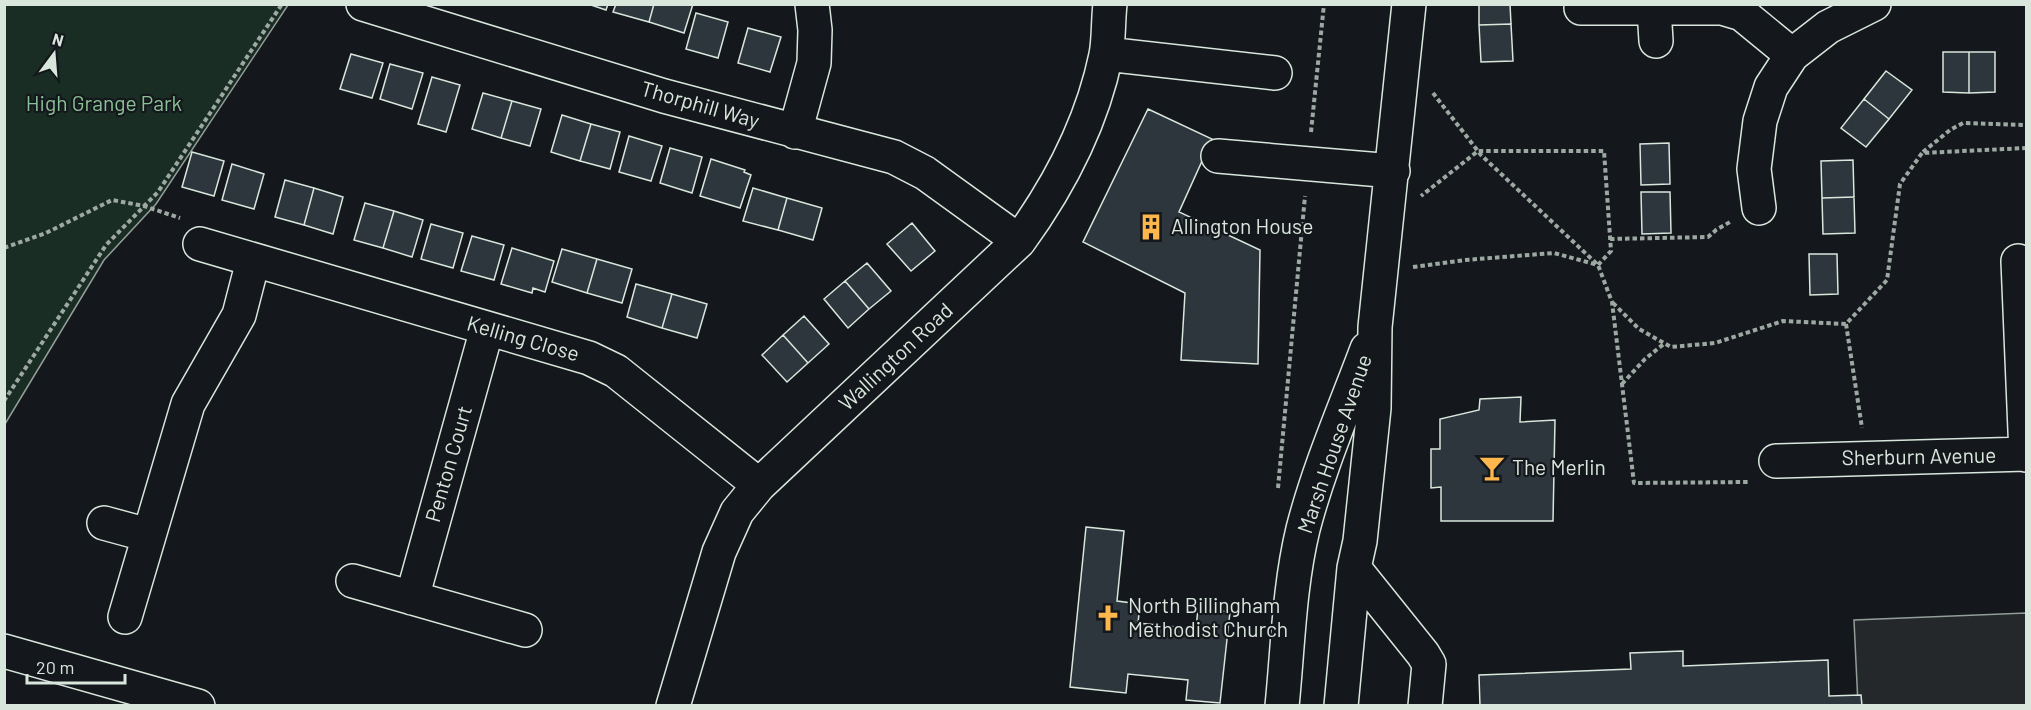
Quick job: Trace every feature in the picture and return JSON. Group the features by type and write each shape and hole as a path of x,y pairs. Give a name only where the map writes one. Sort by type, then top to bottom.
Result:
{"street":[{"name":"Thorphill Way","path":"363,4 664,96 894,157 925,173 1019,241"},
{"path":"795,132 814,63 815,30 812,4"},
{"name":"Wallington Road","path":"673,705 719,552 737,512 759,485 1019,241 1039,213 1067,165 1085,123 1106,54 1110,4"},
{"name":"Marsh House Avenue","path":"1341,705 1354,568 1364,506 1374,408 1375,327 1409,4"},
{"path":"1759,208 1754,169 1760,121 1771,87 1792,55 1828,27 1874,4"},
{"path":"1581,8 1722,8 1742,14 1792,55"},
{"path":"1654,9 1656,41"},
{"path":"1106,54 1275,73"},
{"path":"1218,156 1393,171"},
{"name":"Kelling Close","path":"200,244 589,358 616,371 759,485"},
{"path":"125,617 188,404 239,315 253,261"},
{"path":"2018,261 2023,320 2026,454"},
{"name":"Marsh House Avenue","path":"1282,705 1293,586 1303,530 1319,476 1375,327"},
{"name":"Penton Court","path":"412,598 487,329"},
{"name":"Sherburn Avenue","path":"1776,461 1811,450 1867,458 2026,454"},
{"path":"104,523 148,535"},
{"path":"1354,568 1424,654 1428,664 1425,705"},
{"path":"353,581 525,630"},
{"path":"4,651 198,705"}],"path":[{"path":"4,401 106,245 158,192 282,4"},
{"path":"1278,491 1323,4"},
{"path":"1404,61 1426,84 1478,151 1598,265 1612,302 1634,483 1762,482 1776,461"},
{"path":"1612,302 1639,330 1671,346 1715,343 1783,321 1846,324 1887,280 1900,184 1922,153 1950,130 1963,123 2026,125"},
{"path":"1922,153 2026,148"},
{"path":"1388,218 1431,190 1478,151 1604,150 1611,251 1598,265"},
{"path":"4,248 46,233 112,200 144,206"},
{"path":"1610,239 1708,237 1716,230 1759,208"},
{"path":"1382,271 1465,260 1554,253 1598,265"},
{"path":"1846,324 1867,458"},
{"path":"1622,384 1645,359 1665,343"}],"green space":[{"name":"High Grange Park","path":"5,4 288,5 156,204 104,260 5,424"}],"shaded area":[{"path":"2026,613 2026,705 1858,705 1854,620"}],"building":[{"path":"588,4 608,4 606,10"},
{"path":"616,4 654,4 649,22 613,12"},
{"path":"654,4 693,4 684,33 649,22"},
{"path":"1479,4 1510,4 1511,24 1479,25"},
{"path":"696,13 728,22 718,58 686,49"},
{"path":"1511,24 1513,61 1481,62 1479,25"},
{"path":"748,28 781,37 770,72 738,63"},
{"path":"1943,52 1969,52 1969,93 1943,92"},
{"path":"1969,52 1995,52 1995,92 1969,93"},
{"path":"351,54 383,63 372,98 340,89"},
{"path":"390,64 423,73 412,109 380,99"},
{"path":"1886,71 1912,90 1889,119 1864,99"},
{"path":"432,77 460,85 446,132 418,124"},
{"path":"483,93 512,101 501,138 472,129"},
{"path":"1864,99 1889,119 1866,147 1841,128"},
{"path":"512,101 541,109 530,146 501,138"},
{"name":"Allington House","path":"1148,109 1212,139 1179,212 1260,250 1258,364 1181,360 1185,293 1083,242"},
{"path":"562,115 591,124 580,161 551,152"},
{"path":"591,124 620,132 610,169 580,161"},
{"path":"629,136 662,146 651,181 619,172"},
{"path":"1669,143 1670,184 1641,185 1640,144"},
{"path":"670,148 702,157 692,193 660,183"},
{"path":"192,152 224,161 214,196 182,187"},
{"path":"711,159 745,170 744,172 751,175 740,208 700,196"},
{"path":"1853,160 1854,197 1822,198 1821,161"},
{"path":"232,164 264,174 254,209 222,200"},
{"path":"285,180 314,188 304,225 275,217"},
{"path":"314,188 343,197 333,234 304,225"},
{"path":"753,188 787,198 778,230 743,221"},
{"path":"1641,192 1670,192 1671,233 1642,234"},
{"path":"1854,197 1855,233 1823,234 1822,198"},
{"path":"787,198 822,208 813,240 778,230"},
{"path":"365,203 394,211 383,248 354,240"},
{"path":"394,211 423,220 412,257 383,248"},
{"path":"912,223 935,251 911,271 887,244"},
{"path":"431,224 463,233 453,268 421,259"},
{"path":"472,236 504,245 494,280 461,271"},
{"path":"512,248 554,261 545,292 533,288 532,293 501,284"},
{"path":"562,249 597,259 587,293 552,282"},
{"path":"1809,254 1837,254 1838,294 1810,295"},
{"path":"597,259 632,269 622,303 587,293"},
{"path":"867,263 891,291 869,309 845,281"},
{"path":"845,281 869,309 848,328 824,299"},
{"path":"636,284 672,294 662,328 627,317"},
{"path":"672,294 707,304 697,338 662,328"},
{"path":"804,316 829,344 808,363 783,335"},
{"path":"783,335 808,363 787,382 762,355"},
{"name":"The Merlin","path":"1521,397 1520,422 1555,420 1553,521 1441,521 1441,487 1431,488 1431,449 1440,449 1440,419 1479,410 1480,399"},
{"name":"North Billingham Methodist Church","path":"1086,527 1124,531 1117,601 1140,604 1138,623 1196,629 1198,608 1230,612 1220,703 1186,700 1188,680 1128,674 1126,693 1070,687"},
{"path":"1683,651 1683,666 1828,660 1829,696 1861,695 1862,706 1480,706 1479,675 1631,669 1630,653"}],"place":[{"name":"Allington House","path":"1151,227"},
{"name":"The Merlin","path":"1492,468"},
{"name":"North Billingham Methodist Church","path":"1108,618"}]}
